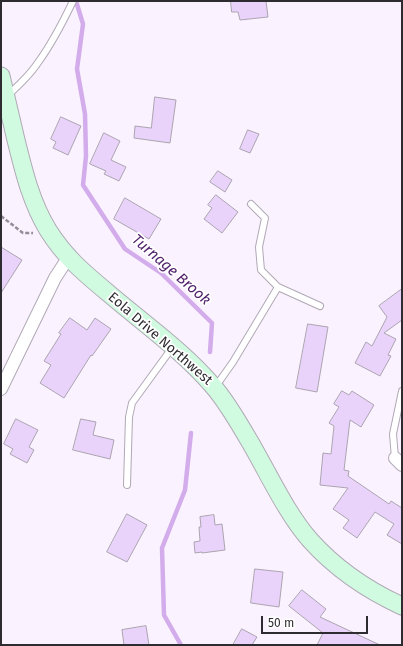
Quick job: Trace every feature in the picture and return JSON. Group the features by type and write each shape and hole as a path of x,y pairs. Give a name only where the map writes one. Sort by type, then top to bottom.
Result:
{"main road":[{"name":"Eola Drive Northwest","path":"1,76 24,176 40,216 49,232 68,258 173,347 215,387 241,426 290,512 309,540 331,562 353,579 380,596 402,606"}],"street":[{"path":"1,389 55,278 68,258"}],"lane":[{"path":"6,98 37,64 67,14 73,1"},
{"path":"251,204 265,218 259,247 261,270 278,287 320,306"},
{"path":"215,387 233,362 278,287"},
{"path":"127,485 129,417 132,403 173,347"},
{"path":"398,462 393,434 402,391"}],"path":[{"path":"1,216 23,233 49,232"}],"building":[{"path":"231,1 266,1 268,17 240,20 238,12 232,12"},
{"path":"155,97 176,100 170,143 134,138 135,126 151,128"},
{"path":"61,117 81,126 68,155 53,148 56,142 51,139"},
{"path":"248,130 259,134 250,153 240,149"},
{"path":"104,133 120,141 111,160 126,167 119,181 104,174 106,171 90,164"},
{"path":"218,171 232,180 225,192 210,182"},
{"path":"216,195 238,212 222,233 204,219 212,208 208,205"},
{"path":"125,198 161,219 149,239 114,219"},
{"path":"1,247 22,260 1,293"},
{"path":"402,289 402,320 384,333 396,339 388,355 391,356 380,376 355,363 366,342 372,346 387,317 379,306"},
{"path":"70,318 87,330 95,318 111,329 92,356 91,355 64,398 40,383 51,365 44,361 61,334 59,333"},
{"path":"308,324 328,327 317,392 296,388"},
{"path":"342,391 349,395 352,391 374,405 361,427 350,420 344,470 349,471 348,476 389,504 391,501 402,508 402,544 387,535 394,524 375,512 357,538 343,528 349,520 333,509 348,488 320,485 323,453 331,454 334,426 329,423 339,407 334,404"},
{"path":"16,419 38,430 29,447 34,450 27,463 10,454 13,449 4,444"},
{"path":"81,419 96,422 93,435 114,440 110,459 73,450"},
{"path":"127,514 147,525 127,562 107,552"},
{"path":"214,515 215,525 222,524 225,550 195,553 194,542 200,541 200,517"},
{"path":"255,569 283,572 279,607 251,603"},
{"path":"302,590 326,609 320,617 380,645 317,645 323,633 289,606"},
{"path":"146,626 149,645 124,645 122,630"},
{"path":"242,629 257,637 252,645 233,645"}],"waterway":[{"name":"Turnage Brook","path":"76,1 83,24 77,69 85,114 86,156 83,185 125,249 161,273 212,323 210,352"},
{"name":"Turnage Brook","path":"181,645 164,615 162,548 185,490 191,433"}]}
